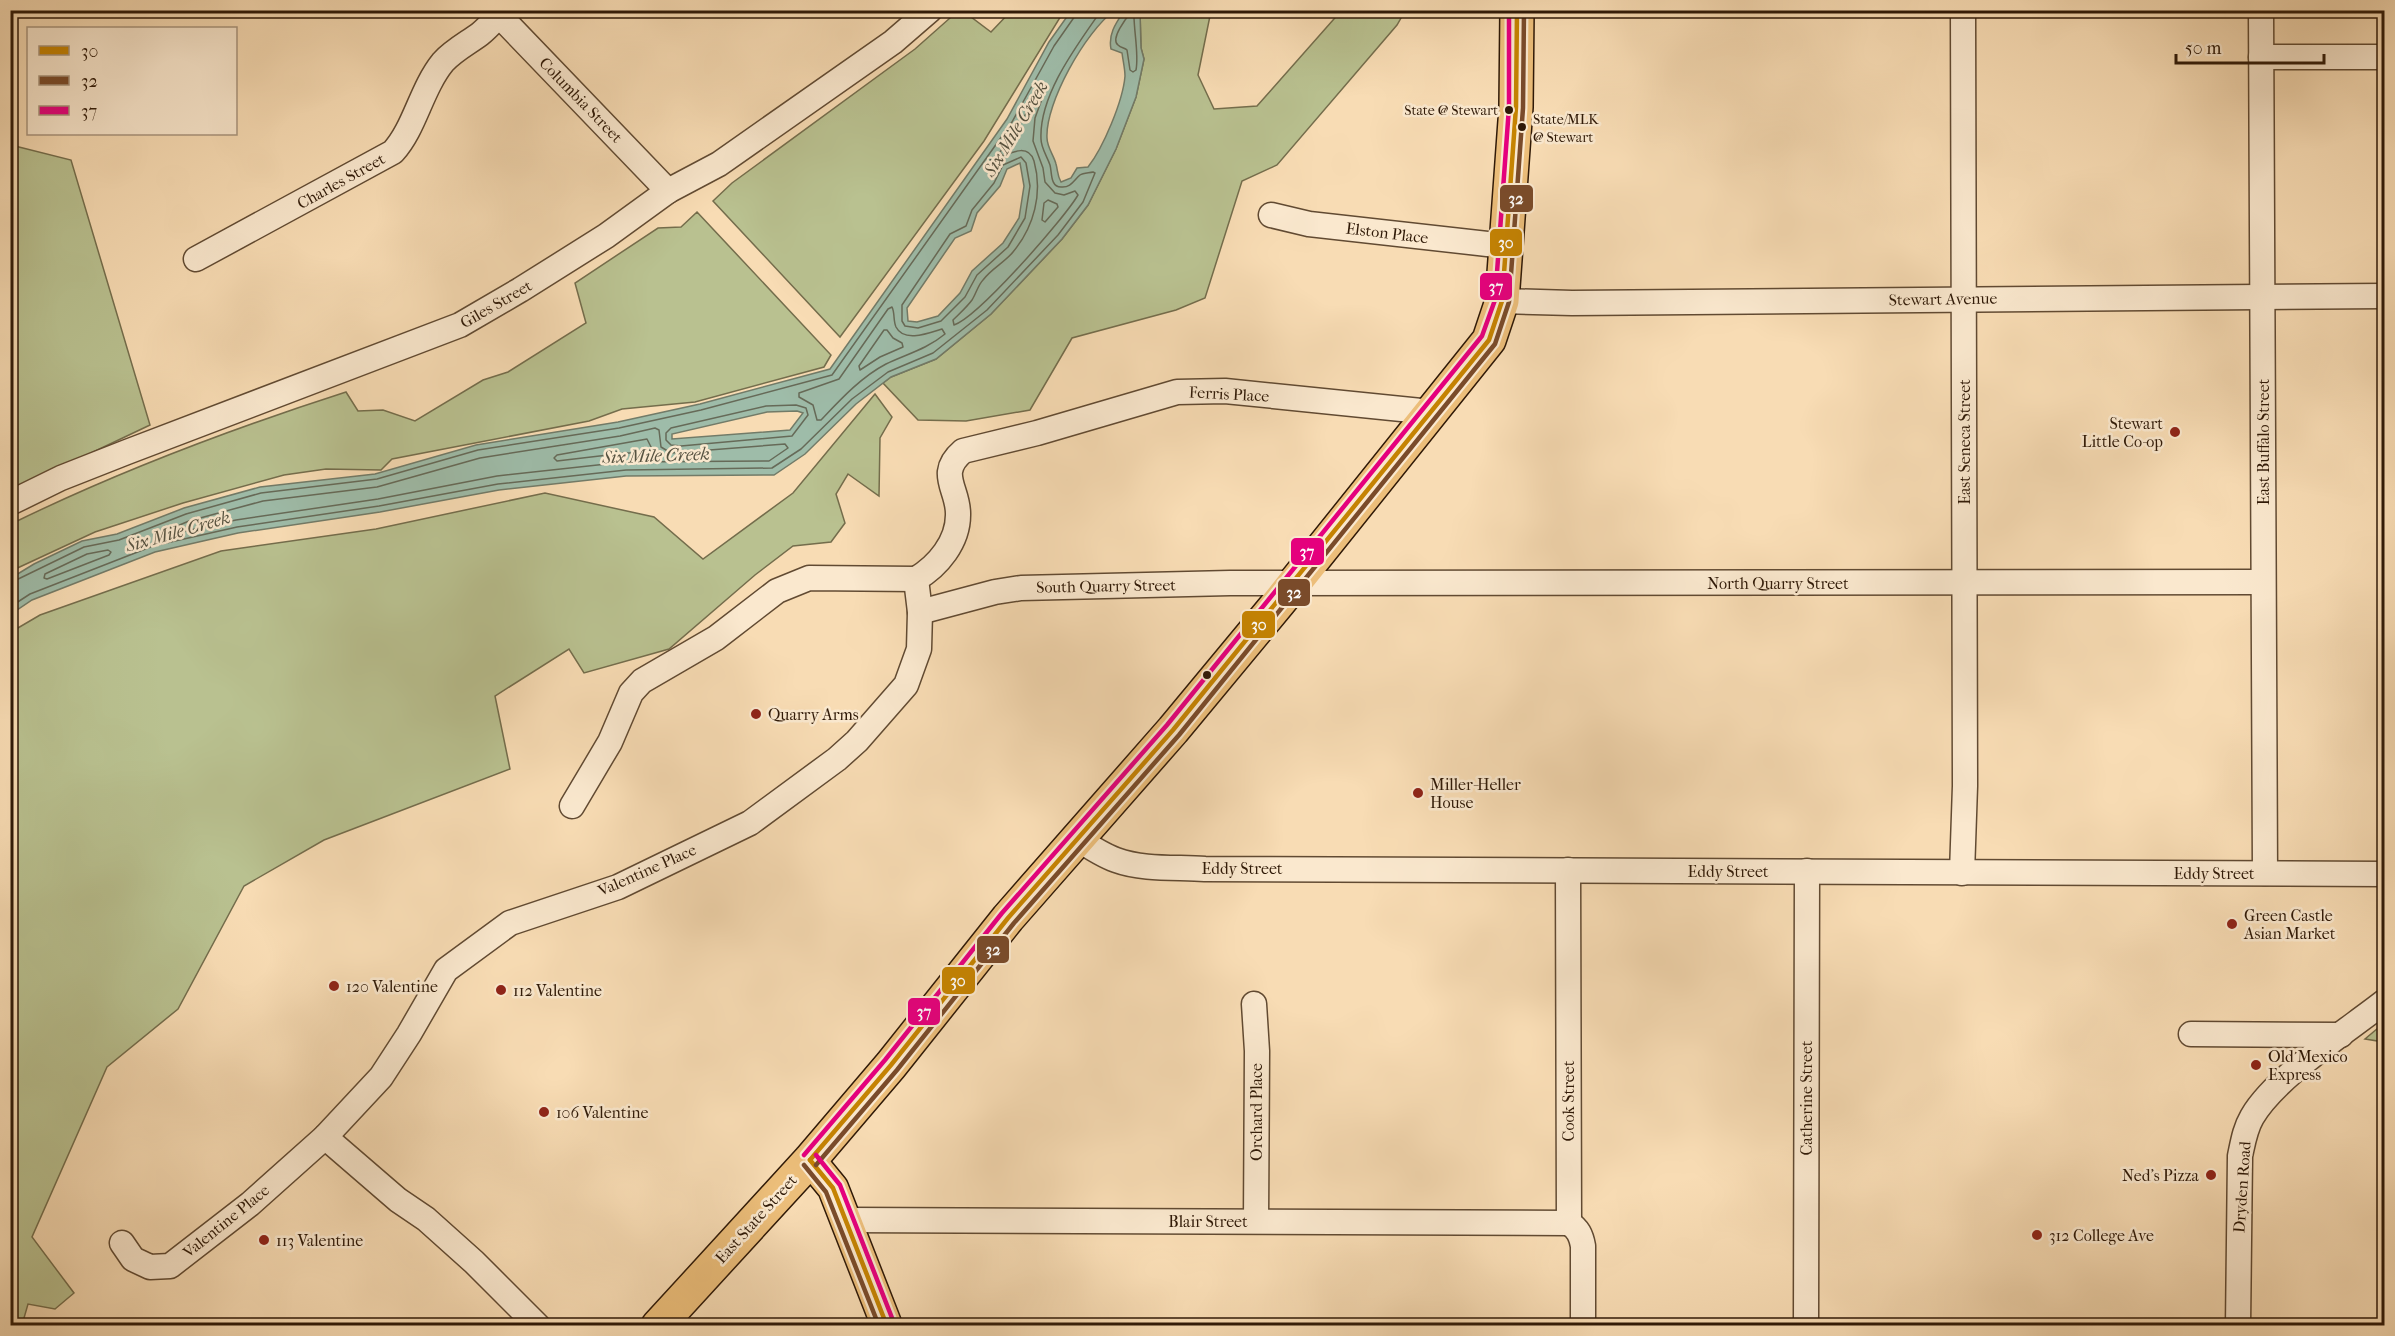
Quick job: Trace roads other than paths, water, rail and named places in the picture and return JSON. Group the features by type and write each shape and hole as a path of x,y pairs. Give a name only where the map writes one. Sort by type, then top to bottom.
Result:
{"highway":[{"name":"East State Street","path":"658,1326 810,1160 891,1065 1008,918 1173,730 1489,340 1502,301 1515,107 1517,10"}],"main road":[{"path":"810,1160 833,1188 848,1220 867,1277 887,1326"}],"street":[{"name":"Giles Street","path":"10,503 61,478 116,456 460,325 606,236 668,191 719,164 893,42 930,10"},
{"name":"East Seneca Street","path":"1962,873 1965,786 1963,10"},
{"name":"East Buffalo Street","path":"2261,10 2265,873"},
{"name":"Columbia Street","path":"499,12 668,191"},
{"name":"Charles Street","path":"196,260 393,152 400,144 424,92 443,62 478,35 499,12"},
{"path":"2261,57 2385,57"},
{"name":"Elston Place","path":"1271,215 1309,224 1505,246"},
{"name":"Stewart Avenue","path":"1502,301 1583,303 2385,296"},
{"name":"Ferris Place","path":"916,579 930,571 950,545 957,529 958,514 949,471 954,459 963,452 1177,392 1225,390 1431,412"},
{"path":"572,806 610,742 631,693 642,681 716,638 777,591 809,578 916,579 920,612"},
{"name":"North Quarry Street","path":"1294,583 2262,582"},
{"name":"South Quarry Street","path":"920,612 986,594 1022,588 1294,583"},
{"name":"Valentine Place","path":"122,1243 133,1259 150,1267 170,1266 250,1204 325,1137 381,1077 409,1035 446,970 510,923 618,887 750,823 837,759 857,741 906,685 919,648 920,612"},
{"name":"Eddy Street","path":"1078,839 1119,861 1141,865 1205,869 2385,874"},
{"name":"Cook Street","path":"1568,870 1569,1222 1581,1236 1583,1246 1583,1326"},
{"name":"Catherine Street","path":"1806,1326 1807,871"},
{"name":"Dryden Road","path":"2238,1326 2240,1156 2251,1118 2262,1102 2293,1073 2385,1002"},
{"name":"Orchard Place","path":"1254,1004 1257,1051 1256,1221"},
{"path":"2191,1034 2341,1035"},
{"path":"325,1137 474,1262 538,1326"},
{"name":"Blair Street","path":"848,1220 1569,1222"}],"water":[{"name":"Six Mile Creek","path":"1071,11 1114,11 1091,34 1080,51 1069,69 1053,106 1048,123 1047,141 1061,182 1071,178 1077,168 1088,167 1106,136 1116,111 1125,76 1122,53 1111,49 1112,34 1124,11 1140,11 1141,48 1144,59 1136,97 1116,149 1088,205 1062,239 991,314 936,359 891,377 856,404 805,454 774,475 626,476 499,490 380,512 238,533 155,552 32,600 11,614 11,578 82,541 117,534 184,508 260,487 375,474 476,445 618,422 700,404 830,369 1007,119 1049,42","holes":["1020,163 1024,186 1019,218 1003,243 972,271 960,293 938,316 917,322 908,321 907,308 955,238 971,231 977,213 1000,186 1007,169","797,411 803,413 790,430 672,439 672,434 767,412"]}],"place":[{"name":"State @ Stewart","path":"1509,110"},
{"name":"State/MLK @ Stewart","path":"1522,127"},
{"name":"Stewart Little Co-op","path":"2175,432"},
{"name":"Quarry Arms","path":"756,714"},
{"name":"Miller-Heller House","path":"1418,793"},
{"name":"Green Castle Asian Market","path":"2232,924"},
{"name":"120 Valentine","path":"334,986"},
{"name":"112 Valentine","path":"501,990"},
{"name":"Old Mexico Express","path":"2256,1065"},
{"name":"106 Valentine","path":"544,1112"},
{"name":"Ned's Pizza","path":"2211,1175"},
{"name":"312 College Ave","path":"2037,1235"},
{"name":"113 Valentine","path":"264,1240"}]}
